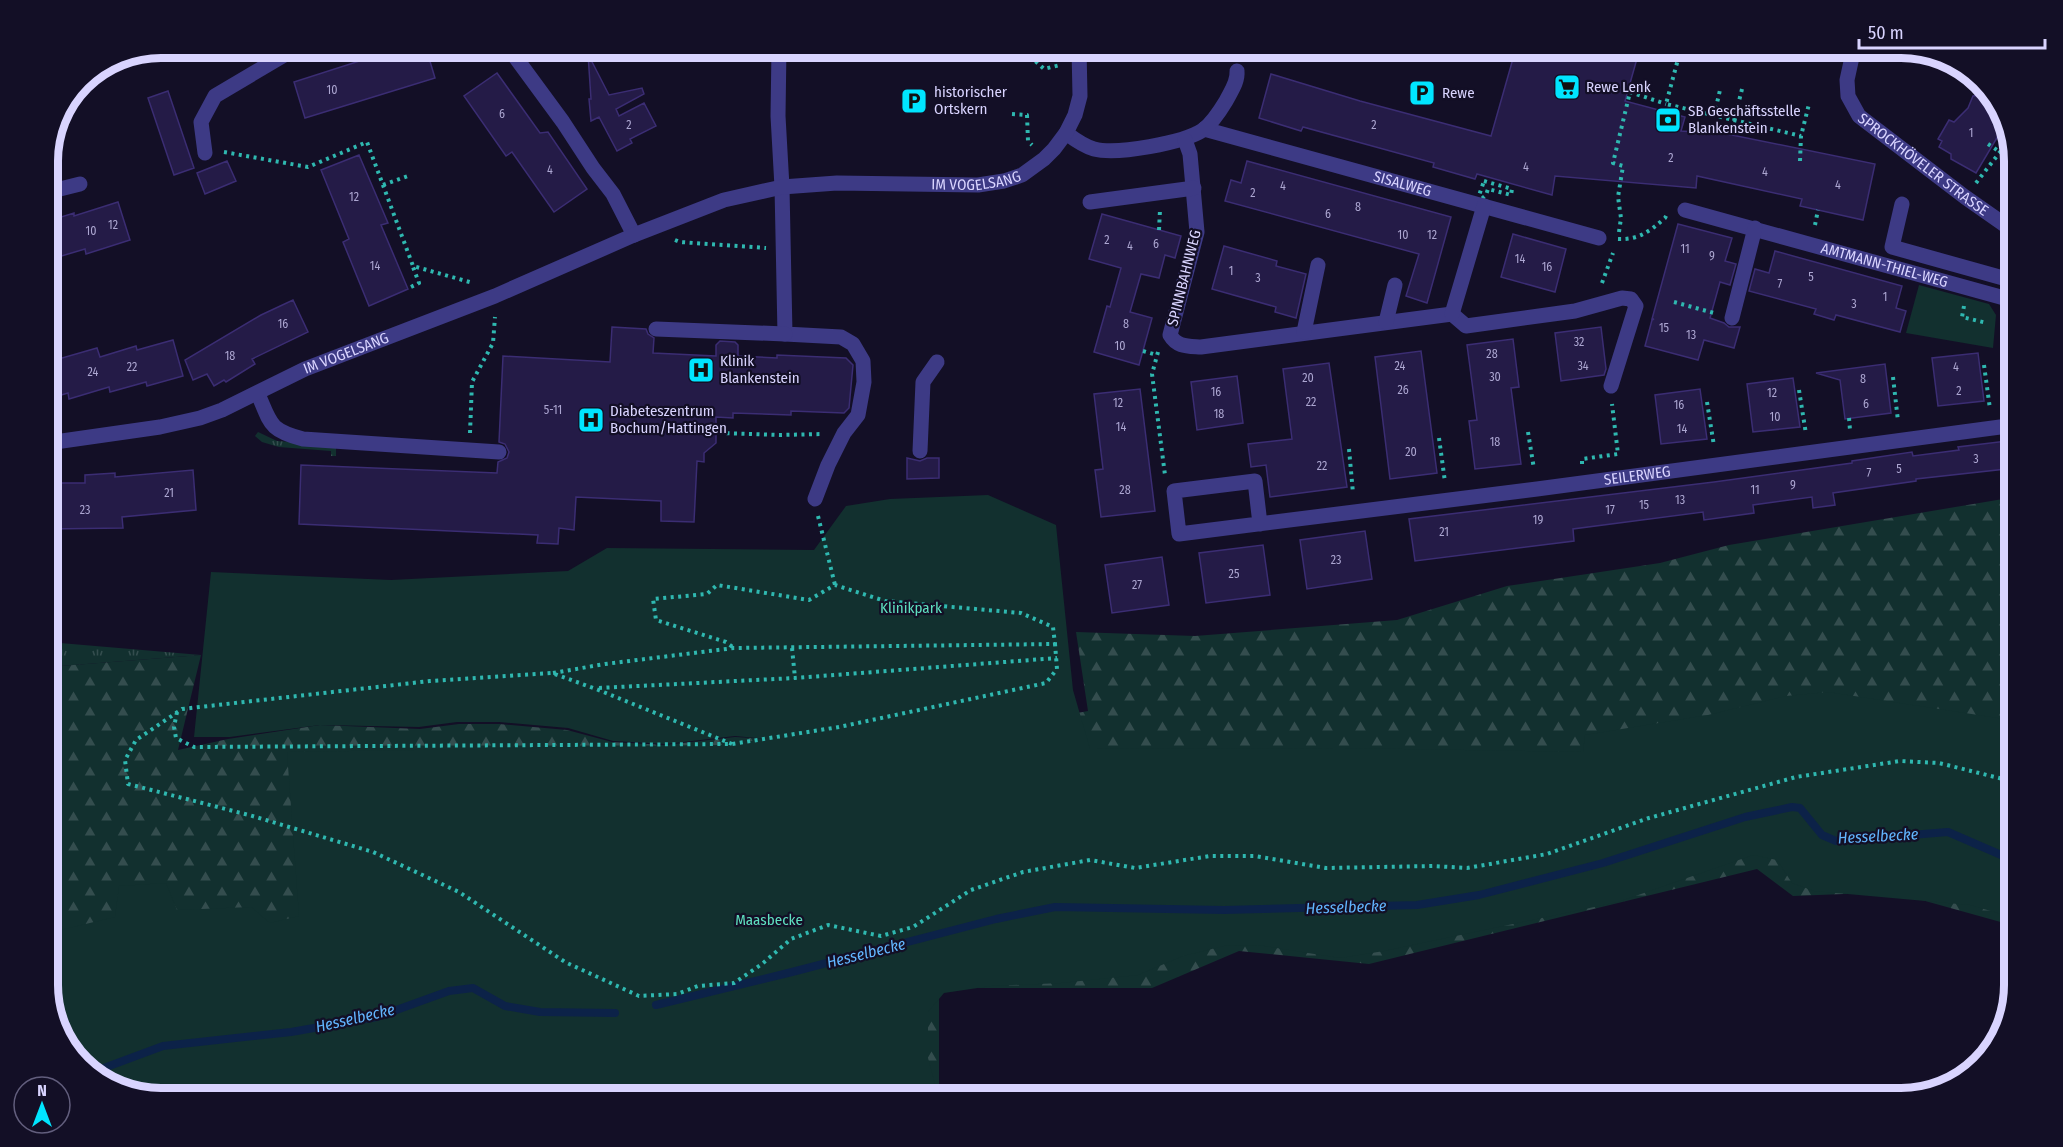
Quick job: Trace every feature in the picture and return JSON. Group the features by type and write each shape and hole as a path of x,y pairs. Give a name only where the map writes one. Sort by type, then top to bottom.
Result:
{"street":[{"path":"206,153 201,122 214,96 279,58"},
{"path":"516,58 563,122 593,168 614,194 634,235"},
{"path":"778,58 785,334"},
{"name":"IM VOGELSANG","path":"59,441 160,428 200,418 258,394 305,369 495,297 703,207 783,187 837,183 978,185 1004,181 1022,175 1044,159 1066,133 1075,115 1080,96 1078,58"},
{"name":"SPROCKHÖVELER STRASSE","path":"1852,58 1846,80 1848,96 1859,116 2004,224"},
{"path":"1066,133 1092,149 1105,151 1185,140 1204,129 1220,110 1238,79 1237,71"},
{"name":"SISALWEG","path":"1204,129 1599,238"},
{"name":"SPINNBAHNWEG","path":"1185,140 1191,154 1197,232 1170,335 1174,343 1201,347 1452,314 1466,326 1593,307 1622,298 1631,299 1636,306 1611,386"},
{"path":"59,189 80,184"},
{"path":"1090,202 1194,188"},
{"name":"AMTMANN-THIEL-WEG","path":"1902,204 1892,247 2004,279"},
{"path":"1452,314 1484,206"},
{"name":"AMTMANN-THIEL-WEG","path":"1685,210 2004,298"},
{"path":"1732,318 1755,228"},
{"path":"1304,332 1318,265"},
{"path":"1386,322 1395,285"},
{"path":"656,329 841,337 853,344 863,361 864,382 858,415 844,433 815,498"},
{"path":"920,451 923,382 937,362"},
{"path":"258,394 272,426 287,435 303,439 498,452"},
{"name":"SEILERWEG","path":"1260,524 1255,481 1174,491 1179,534 1260,524 1585,482 2004,426"}],"path":[{"path":"1666,104 1678,58"},
{"path":"1734,121 1743,85"},
{"path":"1714,116 1720,90"},
{"path":"1593,307 1618,239 1621,218 1618,197 1623,166 1613,164 1630,92 1666,104 1801,136"},
{"path":"1800,161 1801,136 1809,104"},
{"path":"1012,114 1028,115 1027,121"},
{"path":"206,153 227,152 308,167 367,142 419,283 411,287"},
{"path":"1988,144 2004,154"},
{"path":"1965,197 2000,152"},
{"path":"383,185 408,176"},
{"path":"1599,238 1629,240 1642,236 1665,218 1669,207 1685,210"},
{"path":"680,242 784,249"},
{"path":"413,266 472,282 495,297"},
{"path":"1674,302 1732,318"},
{"path":"1163,456 1152,374 1162,338 1170,335"},
{"path":"471,415 472,382 494,337"},
{"path":"1143,351 1157,355"},
{"path":"1984,365 1988,393"},
{"path":"1893,377 1897,407"},
{"path":"1585,482 1582,459 1618,454 1611,386"},
{"path":"1799,390 1804,415"},
{"path":"1707,402 1712,430"},
{"path":"1528,432 1531,454"},
{"path":"719,433 779,435 844,433"},
{"path":"1439,438 1443,468"},
{"path":"1349,449 1352,482"},
{"path":"815,498 835,585"},
{"path":"177,712 174,727 176,738 194,747 732,744 838,727 1046,683 1057,669 1053,627 1021,613 885,601 835,585 809,600 717,585 706,594 653,599 656,620 726,642 734,648"},
{"path":"1054,644 734,648 552,673 430,681 183,709 136,740 125,760 128,784 249,814 373,852 459,892 565,962 639,996 677,994 698,986 734,983 762,964 791,939 828,925 881,936 913,927 971,890 1023,872 1090,860 1135,868 1210,856 1255,856 1326,868 1433,866 1467,868 1547,854 1649,818 1796,777 1899,761 1939,762 2004,779"},
{"path":"792,648 795,678"},
{"path":"596,688 795,678 1057,658"},
{"path":"552,673 596,688 732,744"}],"green space":[{"path":"1919,285 1989,304 1996,315 1993,348 1906,333"},
{"path":"258,432 277,441 336,445 336,456 331,456 331,451 279,447 262,442 255,436"},
{"name":"Maasbecke","path":"988,495 1056,525 1073,690 1090,749 1343,748 1583,752 1585,735 1708,715 1786,696 1828,692 2004,719 2004,915 1970,905 1814,891 1792,883 1777,860 1753,855 1618,902 1384,951 1340,958 1258,945 1224,946 1183,956 1138,975 1061,983 991,986 944,993 928,1012 928,1058 936,1088 358,1088 316,1086 148,1088 116,1078 104,1071 76,1043 60,1006 59,930 115,917 119,886 166,883 177,910 251,907 270,923 299,916 287,752 723,745 766,739 735,736 666,744 613,741 568,728 499,722 457,722 419,727 320,725 230,737 194,737 211,572 391,580 568,571 607,548 814,550 846,506 890,499"},
{"name":"Maasbecke","path":"2004,499 2004,923 1893,892 1793,896 1757,869 1369,964 1239,951 1152,988 939,988 939,1088 342,1088 328,1077 291,1088 148,1088 116,1078 94,1063 76,1043 60,1006 59,666 201,655 178,750 228,739 320,725 420,729 459,724 499,724 567,730 612,742 665,745 735,737 804,741 1061,716 1088,711 1076,632 1195,636 1397,620 1507,586 1660,563 1729,545"},
{"path":"59,643 201,655 59,666"}],"building":[{"path":"369,58 429,58 435,78 305,118 294,82"},
{"path":"588,58 609,95 642,88 644,94 616,109 619,116 644,103 656,126 630,139 632,143 617,151 599,117 591,121 589,99 591,99"},
{"path":"1513,58 1637,58 1625,101 1685,117 1681,131 1727,134 1875,164 1863,220 1800,206 1802,199 1697,176 1696,188 1555,176 1552,195 1477,174 1475,179 1433,167 1434,163 1303,127 1301,131 1259,118 1271,74 1360,101 1491,136"},
{"path":"497,73 540,133 548,132 587,189 554,212 512,152 506,156 464,96"},
{"path":"168,91 194,168 174,175 148,98"},
{"path":"1980,95 1987,104 2001,133 1976,173 1951,159 1951,154 1939,147 1942,141 1938,139 1949,120 1954,122 1968,108 1973,96"},
{"path":"359,155 388,223 381,225 408,289 369,306 343,242 349,239 321,170"},
{"path":"227,161 236,181 205,194 197,173"},
{"path":"1247,161 1451,217 1427,303 1406,296 1419,254 1225,201 1231,180 1241,183"},
{"path":"118,202 130,240 86,254 85,249 59,257 59,218 74,213 74,216"},
{"path":"1102,214 1181,236 1175,258 1165,255 1159,278 1141,274 1130,312 1152,318 1139,365 1094,352 1121,268 1089,259"},
{"path":"1678,224 1732,238 1725,261 1736,264 1730,285 1720,282 1710,318 1729,327 1740,327 1734,348 1704,340 1698,360 1645,346"},
{"path":"1513,234 1566,249 1555,292 1501,277"},
{"path":"1224,246 1277,261 1276,266 1306,274 1296,318 1275,312 1276,307 1212,289"},
{"path":"1775,251 1902,286 1896,308 1906,311 1900,332 1836,315 1834,320 1814,314 1816,309 1749,291 1755,269 1769,273"},
{"path":"293,300 308,332 252,359 255,364 226,382 224,380 214,386 207,374 193,380 185,360 261,315"},
{"path":"612,327 646,329 648,334 654,338 653,353 716,356 716,345 720,341 735,342 738,345 738,356 846,358 853,365 849,408 844,413 791,411 791,415 733,413 733,418 716,417 716,443 704,453 704,462 697,461 694,522 661,521 661,501 576,497 574,530 559,528 558,544 537,543 538,535 299,524 301,465 497,473 498,462 507,458 509,452 505,444 499,442 503,356 610,362"},
{"path":"1601,327 1606,369 1604,375 1561,381 1555,333"},
{"path":"1513,339 1519,387 1511,388 1521,464 1475,469 1469,421 1477,420 1467,345"},
{"path":"173,340 183,376 147,386 146,382 110,392 109,387 69,399 68,393 59,396 59,359 97,348 100,357 136,346 137,350"},
{"path":"1421,351 1437,473 1390,479 1375,357"},
{"path":"1978,353 1984,401 1938,406 1932,358"},
{"path":"1329,363 1347,487 1270,497 1266,465 1251,467 1248,444 1292,439 1283,369"},
{"path":"1885,364 1891,413 1845,419 1840,380 1816,373"},
{"path":"1237,376 1243,423 1197,430 1191,382"},
{"path":"1793,378 1800,427 1753,432 1747,384"},
{"path":"1140,389 1155,511 1101,517 1095,470 1103,469 1094,394"},
{"path":"1700,389 1707,439 1661,444 1655,395"},
{"path":"2004,441 2004,469 1916,479 1916,481 1833,493 1835,505 1813,508 1812,497 1753,505 1754,513 1704,520 1703,512 1573,529 1574,541 1415,561 1409,519 1714,482 1852,463 1852,461 1912,452 1913,456 1959,450 1958,447"},
{"path":"907,458 920,461 927,458 939,458 939,478 907,479"},
{"path":"193,470 196,510 122,517 123,528 59,529 59,483 85,483 85,475 115,473 115,477"},
{"path":"1365,531 1372,579 1307,589 1300,540"},
{"path":"1263,545 1270,595 1206,603 1199,553"},
{"path":"1162,557 1169,605 1112,613 1105,565"}],"waterway":[{"name":"Hesselbecke","path":"656,1005 996,919 1055,907 1224,910 1417,905 1479,895 1603,863 1745,817 1792,807 1800,808 1822,835 1836,841 1948,832 2004,856"},
{"name":"Hesselbecke","path":"101,1069 163,1046 291,1032 377,1017 449,991 473,988 505,1006 540,1012 615,1013"}],"place":[{"name":"Rewe Lenk","path":"1567,87"},
{"name":"Rewe","path":"1422,93"},
{"name":"historischer Ortskern","path":"914,101"},
{"name":"SB Geschäftsstelle Blankenstein","path":"1668,120"},
{"name":"Klinik Blankenstein","path":"701,370"},
{"name":"Diabeteszentrum Bochum/Hattingen","path":"591,420"}],"park label":[{"name":"Klinikpark","path":"911,608"}]}
